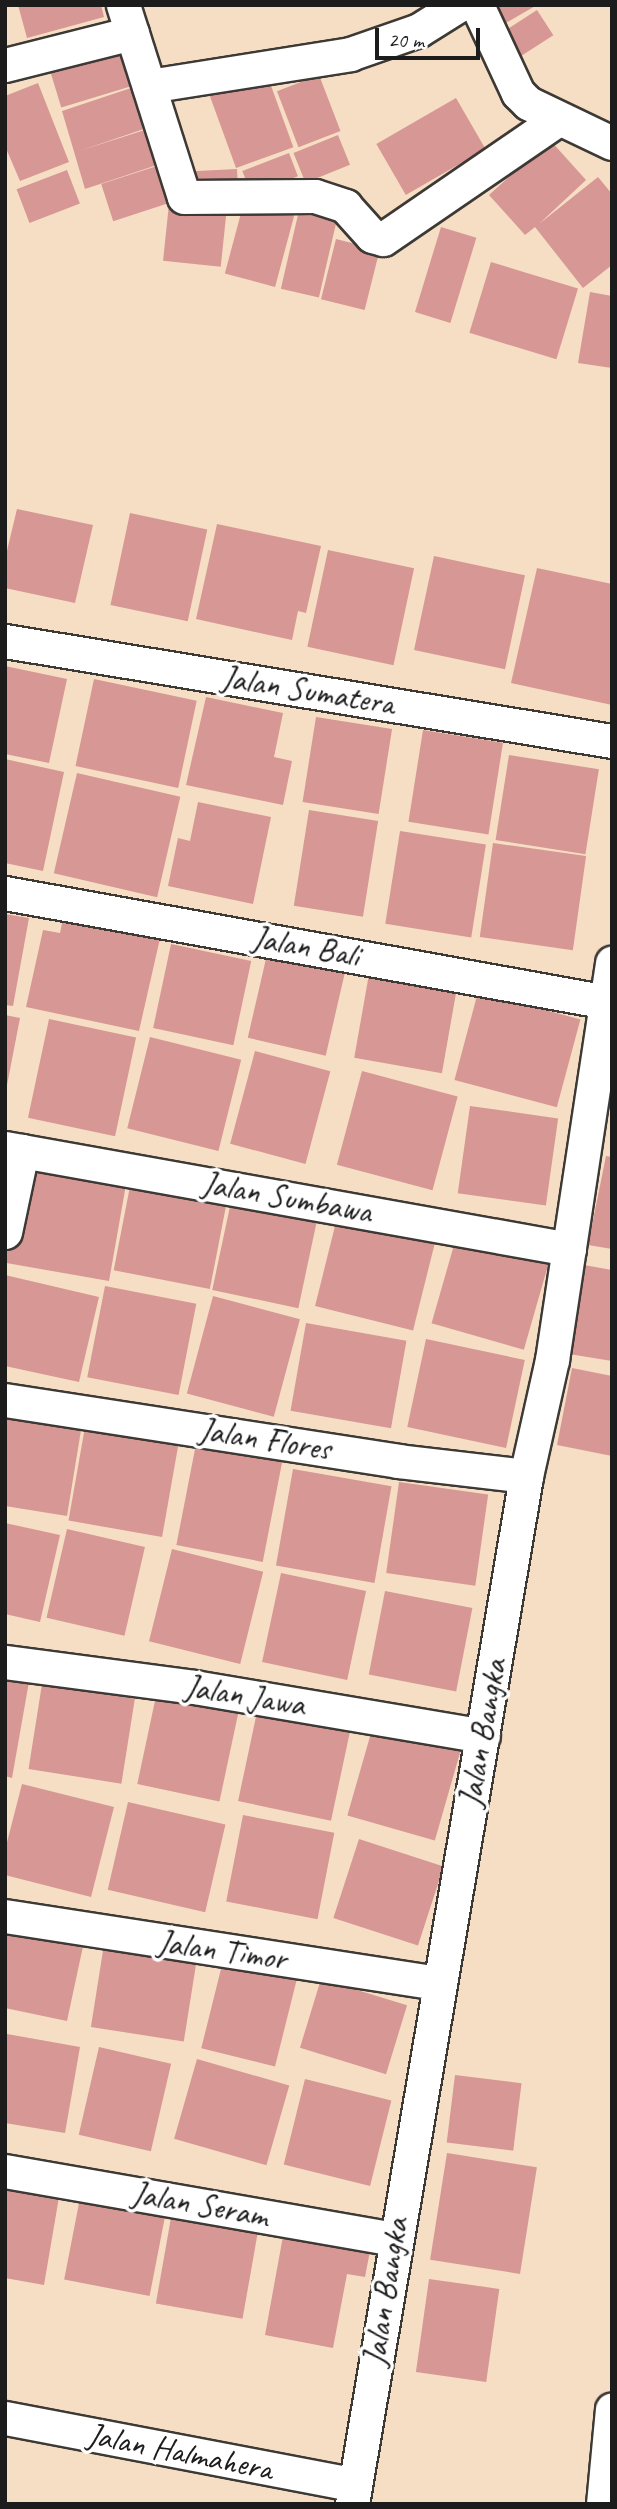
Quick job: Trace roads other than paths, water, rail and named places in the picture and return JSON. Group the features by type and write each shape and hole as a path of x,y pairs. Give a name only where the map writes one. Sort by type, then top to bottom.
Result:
{"street":[{"path":"149,86 350,54 419,30 459,5"},
{"path":"477,5 518,93 558,119 612,143"},
{"path":"5,65 127,19 184,197 316,196 345,206 377,240 390,237 558,119"},
{"name":"Jalan Sumatera","path":"5,641 612,741"},
{"name":"Jalan Bali","path":"5,892 607,1002"},
{"name":"Jalan Bangka","path":"354,2494 394,2239 526,1476 552,1360 612,963"},
{"path":"5,1232 13,1149"},
{"name":"Jalan Sumbawa","path":"13,1149 569,1249"},
{"name":"Jalan Flores","path":"5,1399 398,1461 526,1476"},
{"name":"Jalan Jawa","path":"5,1662 194,1687 483,1736"},
{"name":"Jalan Timor","path":"5,1916 440,1983"},
{"name":"Jalan Seram","path":"5,2171 394,2239"},
{"path":"603,2504 612,2409"},
{"name":"Jalan Halmahera","path":"5,2418 354,2494"}]}
